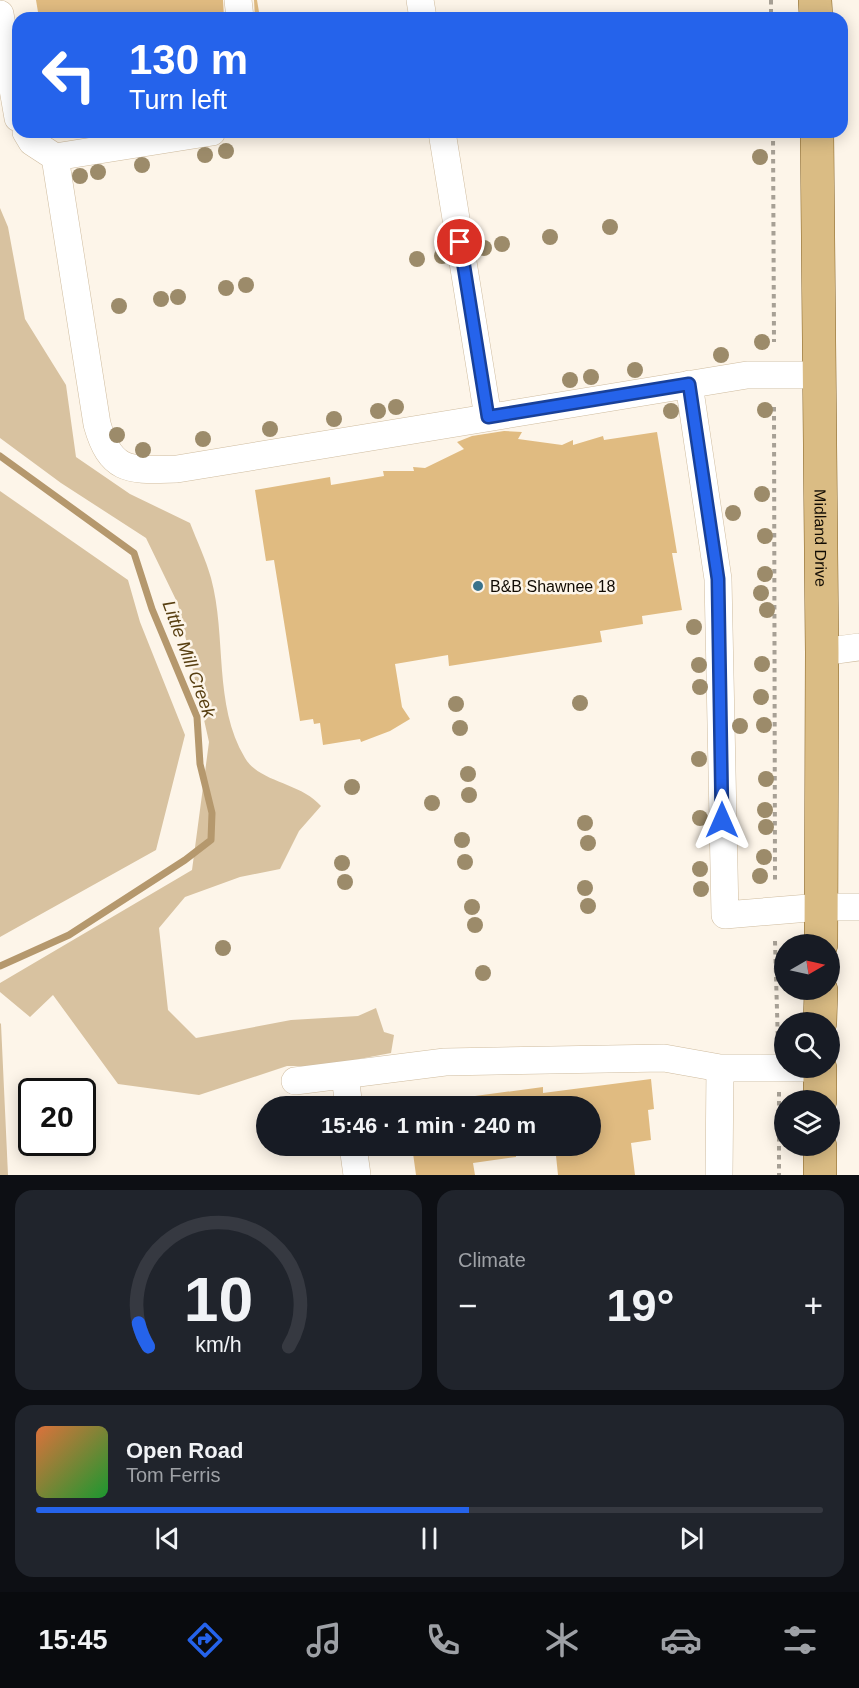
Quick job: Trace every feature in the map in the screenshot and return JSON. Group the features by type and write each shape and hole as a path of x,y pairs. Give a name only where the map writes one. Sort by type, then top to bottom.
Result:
{"main road":[{"name":"Midland Drive","path":"817,138 822,652 820,934"},
{"path":"820,1156 820,1175"}],"street":[{"path":"0,14 12,83"},
{"path":"30,138 32,142 56,157 175,138"},
{"path":"443,138 488,417"},
{"path":"56,157 97,424 104,448 122,465 140,470 177,470 747,375 819,375"},
{"path":"689,384 718,579 725,915 821,907 859,907"},
{"path":"822,652 859,647"},
{"path":"295,1081 446,1062 664,1058 720,1068 774,1068"},
{"path":"719,1175 720,1068"},
{"path":"345,1076 348,1096"},
{"path":"354,1156 357,1175"}],"path":[{"path":"773,138 774,342"},
{"path":"774,407 775,881"}],"shaded area":[{"path":"0,208 8,227 25,319 66,385 76,457 130,494 190,523 209,571 216,600 224,693 235,737 245,758 260,773 302,792 321,806 299,831 280,869 240,877 185,897 159,928 168,1010 196,1038 291,1020 358,1016 376,1008 384,1032 394,1035 391,1053 322,1066 287,1066 199,1095 118,1084 53,995 30,1017 0,992 0,983 192,870 209,742 178,604 146,538 61,483 0,438"},
{"path":"0,491 128,580 140,622 185,735 156,850 0,937"},
{"path":"1,1024 8,1175 0,1175"}],"building":[{"path":"36,0 223,0 224,12 38,12"},
{"path":"254,0 257,0 259,12 255,12"},
{"name":"B&B Shawnee 18","path":"504,431 522,432 518,439 562,445 573,440 573,445 603,436 604,440 657,432 677,553 672,553 682,610 642,616 643,624 600,631 602,642 449,666 448,655 395,664 402,707 410,719 390,731 361,742 360,739 323,745 320,723 314,724 313,719 300,721 274,560 266,561 255,490 330,477 331,485 384,476 383,471 414,471 413,467 425,468 464,449 457,442 472,436"},
{"path":"651,1079 654,1109 648,1110 651,1140 631,1143 635,1175 558,1175 556,1156 601,1156 601,1096 475,1096 543,1087 543,1093"},
{"path":"413,1156 516,1156 473,1163 475,1175 416,1175"}],"waterway":[{"name":"Little Mill Creek","path":"0,456 134,553 152,609 197,717 200,764 212,813 211,840 185,860 69,935 0,966"}],"place":[{"name":"B&B Shawnee 18","path":"478,586"}],"route":[{"path":"460,242 488,417 689,384 718,579 718,644 722,694 722,820"}]}
